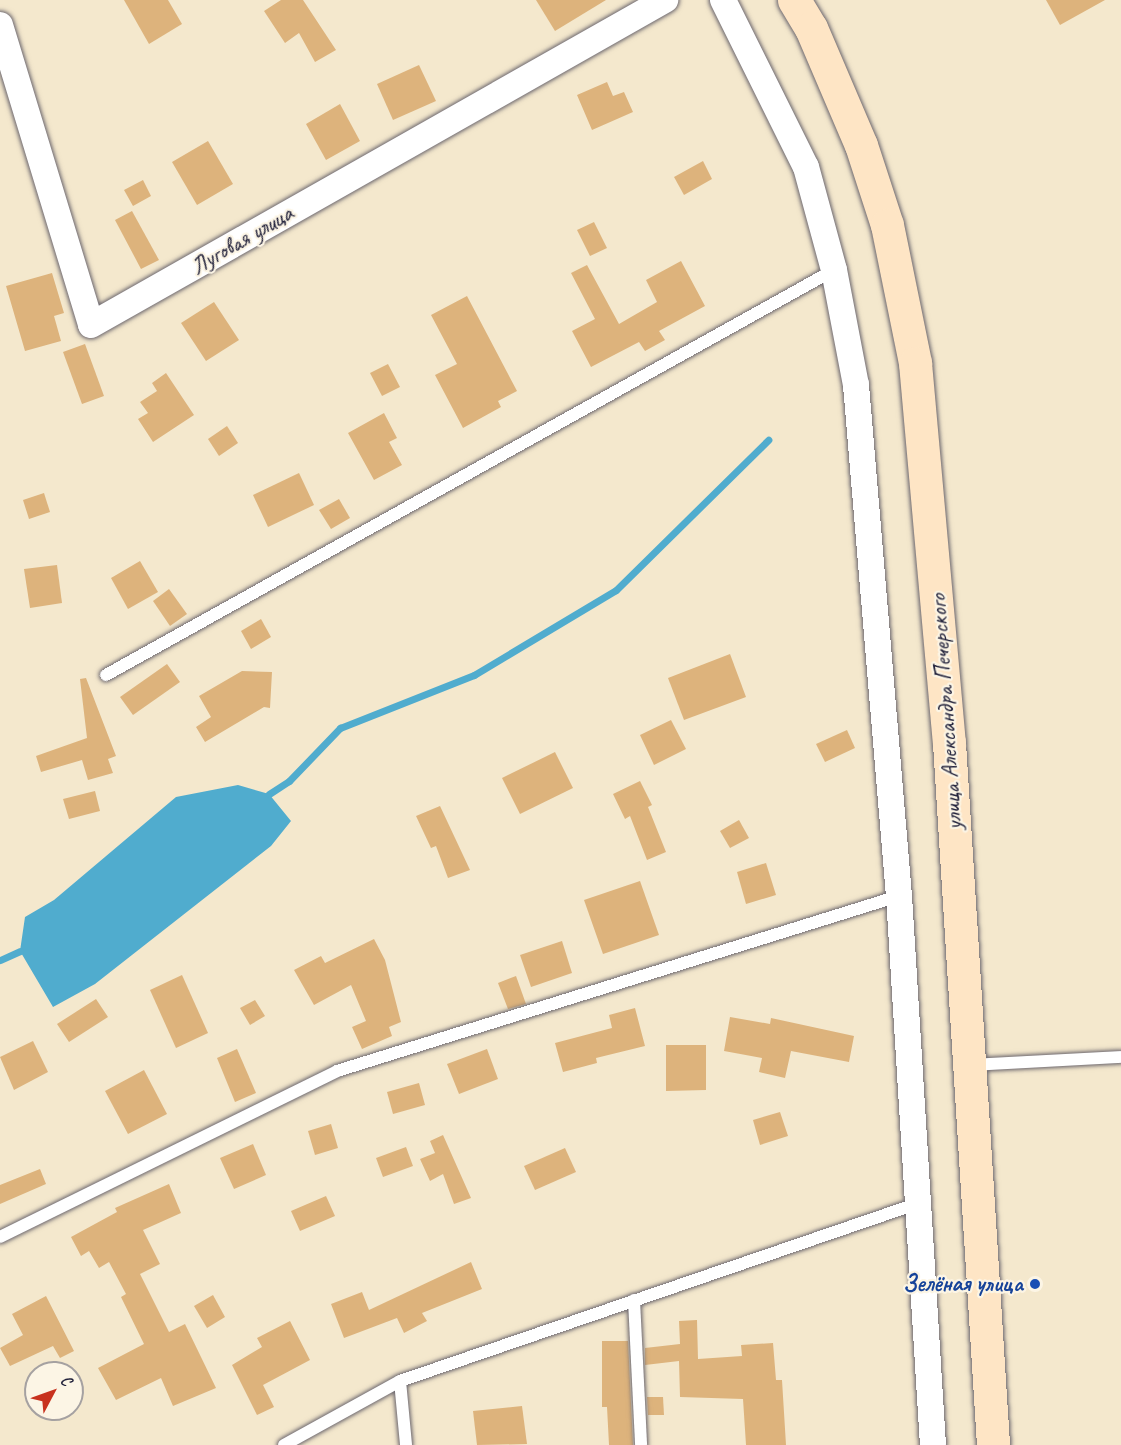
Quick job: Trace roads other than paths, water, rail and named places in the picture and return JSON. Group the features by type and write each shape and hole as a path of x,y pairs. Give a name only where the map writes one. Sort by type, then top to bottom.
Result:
{"main road":[{"name":"улица Александра Печерского","path":"794,0 811,28 864,155 886,225 915,363 949,743 993,1445"}],"street":[{"name":"Луговая улица","path":"0,25 91,325 665,0"},
{"path":"723,0 806,167 834,270 860,421 899,896 933,1445"}],"lane":[{"path":"106,675 834,270"},
{"path":"0,1237 337,1071 899,896"},
{"path":"970,1065 1121,1057"},
{"path":"284,1445 400,1382 919,1203"},
{"path":"634,1300 641,1445"},
{"path":"400,1382 406,1445"}],"water":[{"path":"238,785 269,794 291,821 271,846 95,984 53,1007 20,951 25,917 54,900 176,797"}],"waterway":[{"path":"269,794 289,781 340,728 474,675 616,590 768,440"},
{"path":"0,960 20,951"}],"place":[{"name":"Зелёная улица","path":"1035,1284"}]}
